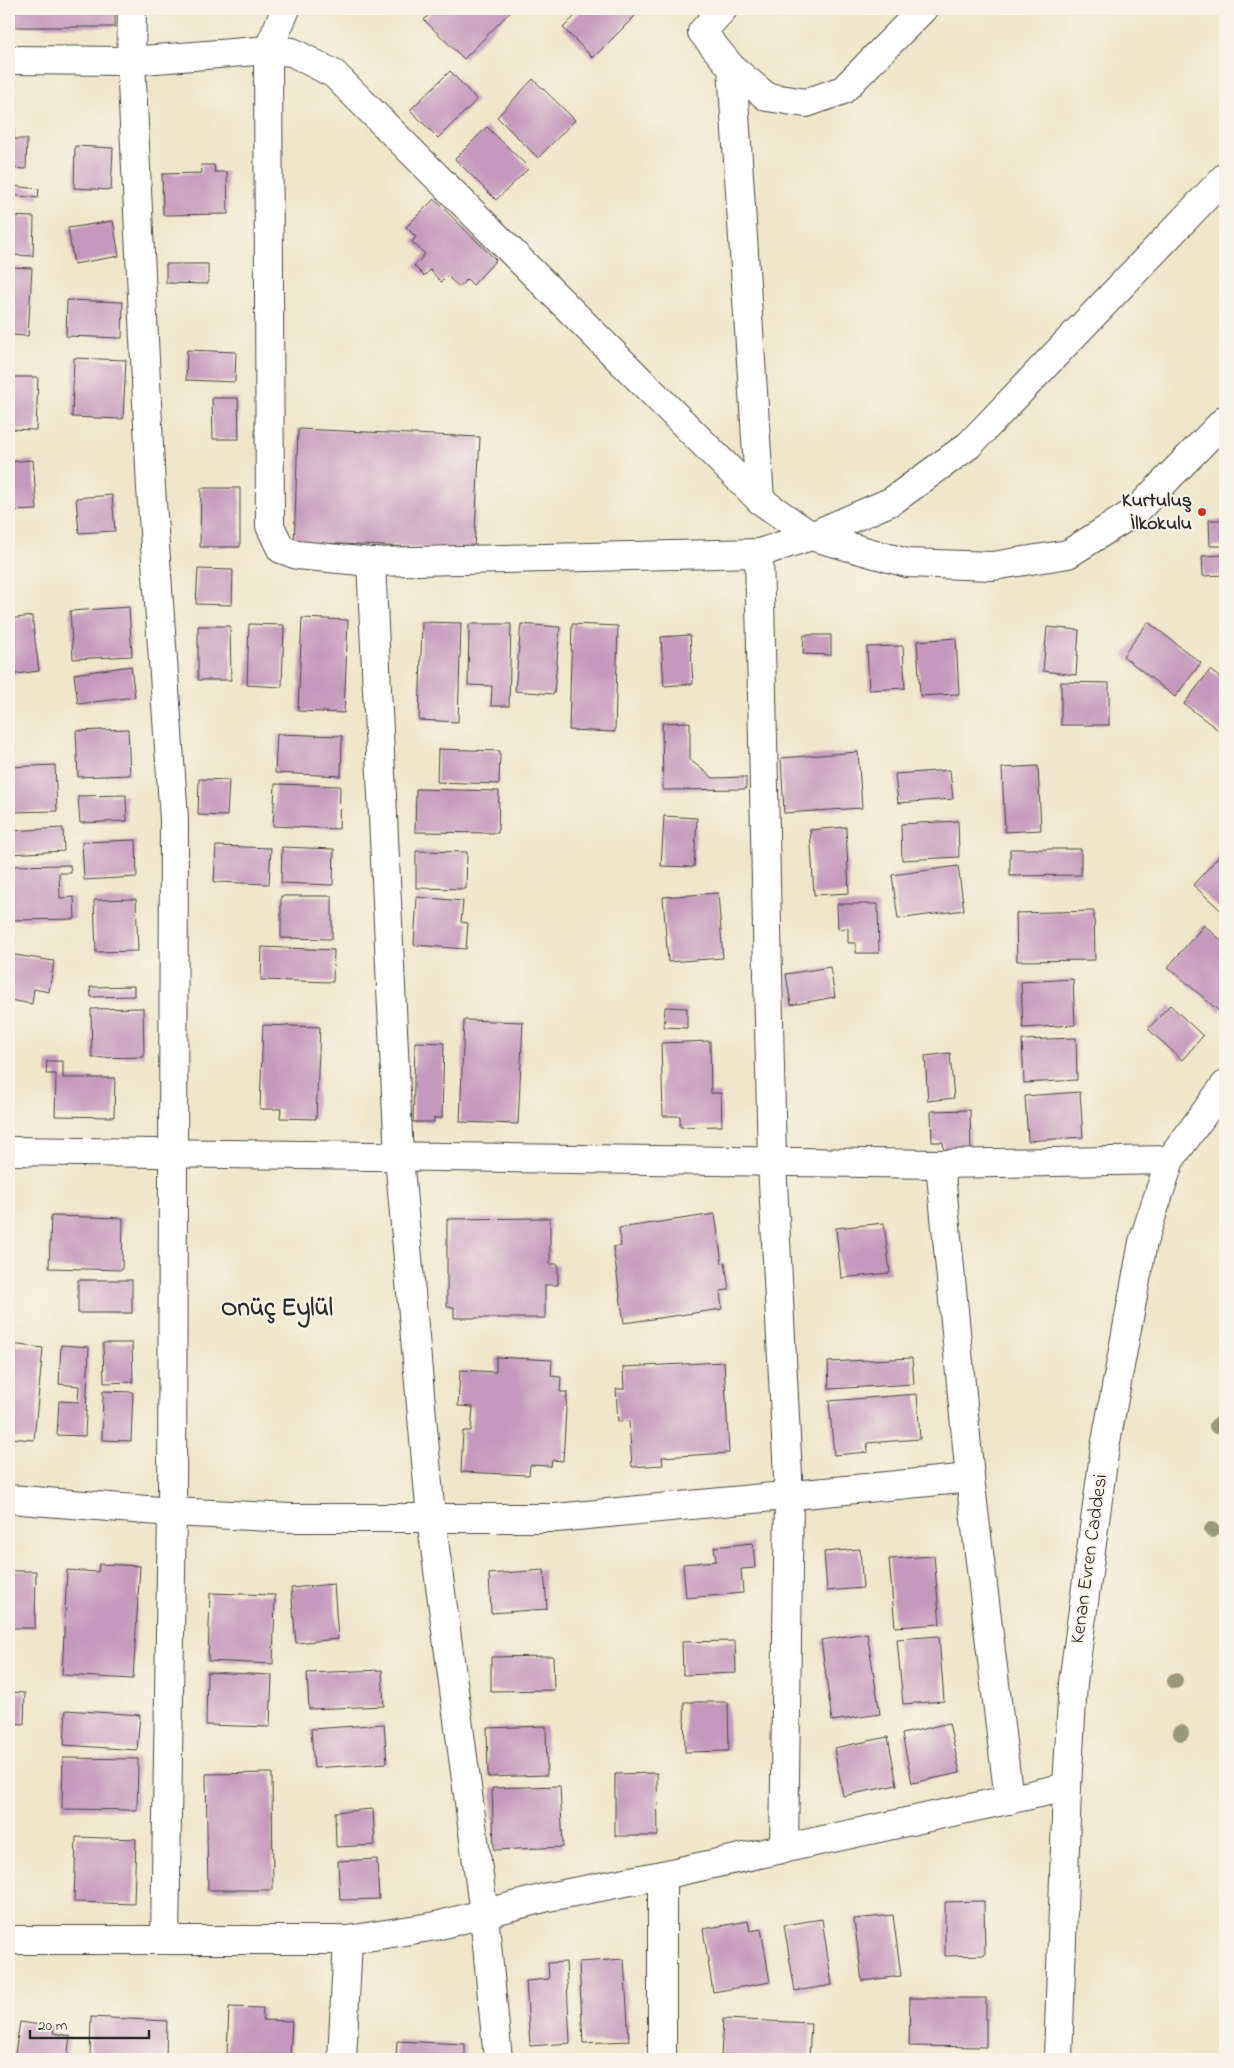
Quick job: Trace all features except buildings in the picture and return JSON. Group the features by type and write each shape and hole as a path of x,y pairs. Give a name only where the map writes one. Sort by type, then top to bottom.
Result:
{"street":[{"path":"132,9 131,61 152,488 174,819 172,1512 165,1939"},
{"path":"286,9 268,50 270,526 281,549 297,555 371,562 759,553 811,536 892,501 969,445 1225,177"},
{"path":"724,9 702,32 732,68 767,97 806,103 843,90 923,9"},
{"path":"9,60 131,61 268,50 292,52 334,74 760,500 811,536 907,563 993,566 1068,554 1136,511 1225,420"},
{"path":"732,68 760,500"},
{"path":"759,553 772,1162 789,1496 784,1849"},
{"path":"371,562 399,1157 430,1518 484,1914 498,2059"},
{"name":"Kenan Evren Caddesi","path":"1058,2059 1067,1787 1073,1683 1106,1447 1143,1242 1170,1160 1225,1085"},
{"path":"9,1151 940,1164 1170,1160"},
{"path":"940,1164 970,1478 1009,1800"},
{"path":"9,1499 172,1512 290,1518 556,1518 970,1478"},
{"path":"9,1940 348,1940 436,1926 548,1897 662,1875 1067,1787"},
{"path":"662,1875 662,2059"},
{"path":"342,2059 348,1940"}],"place":[{"name":"Kurtuluş İlkokulu","path":"1202,512"}],"district":[{"name":"Onüç Eylül","path":"277,1309"}]}
